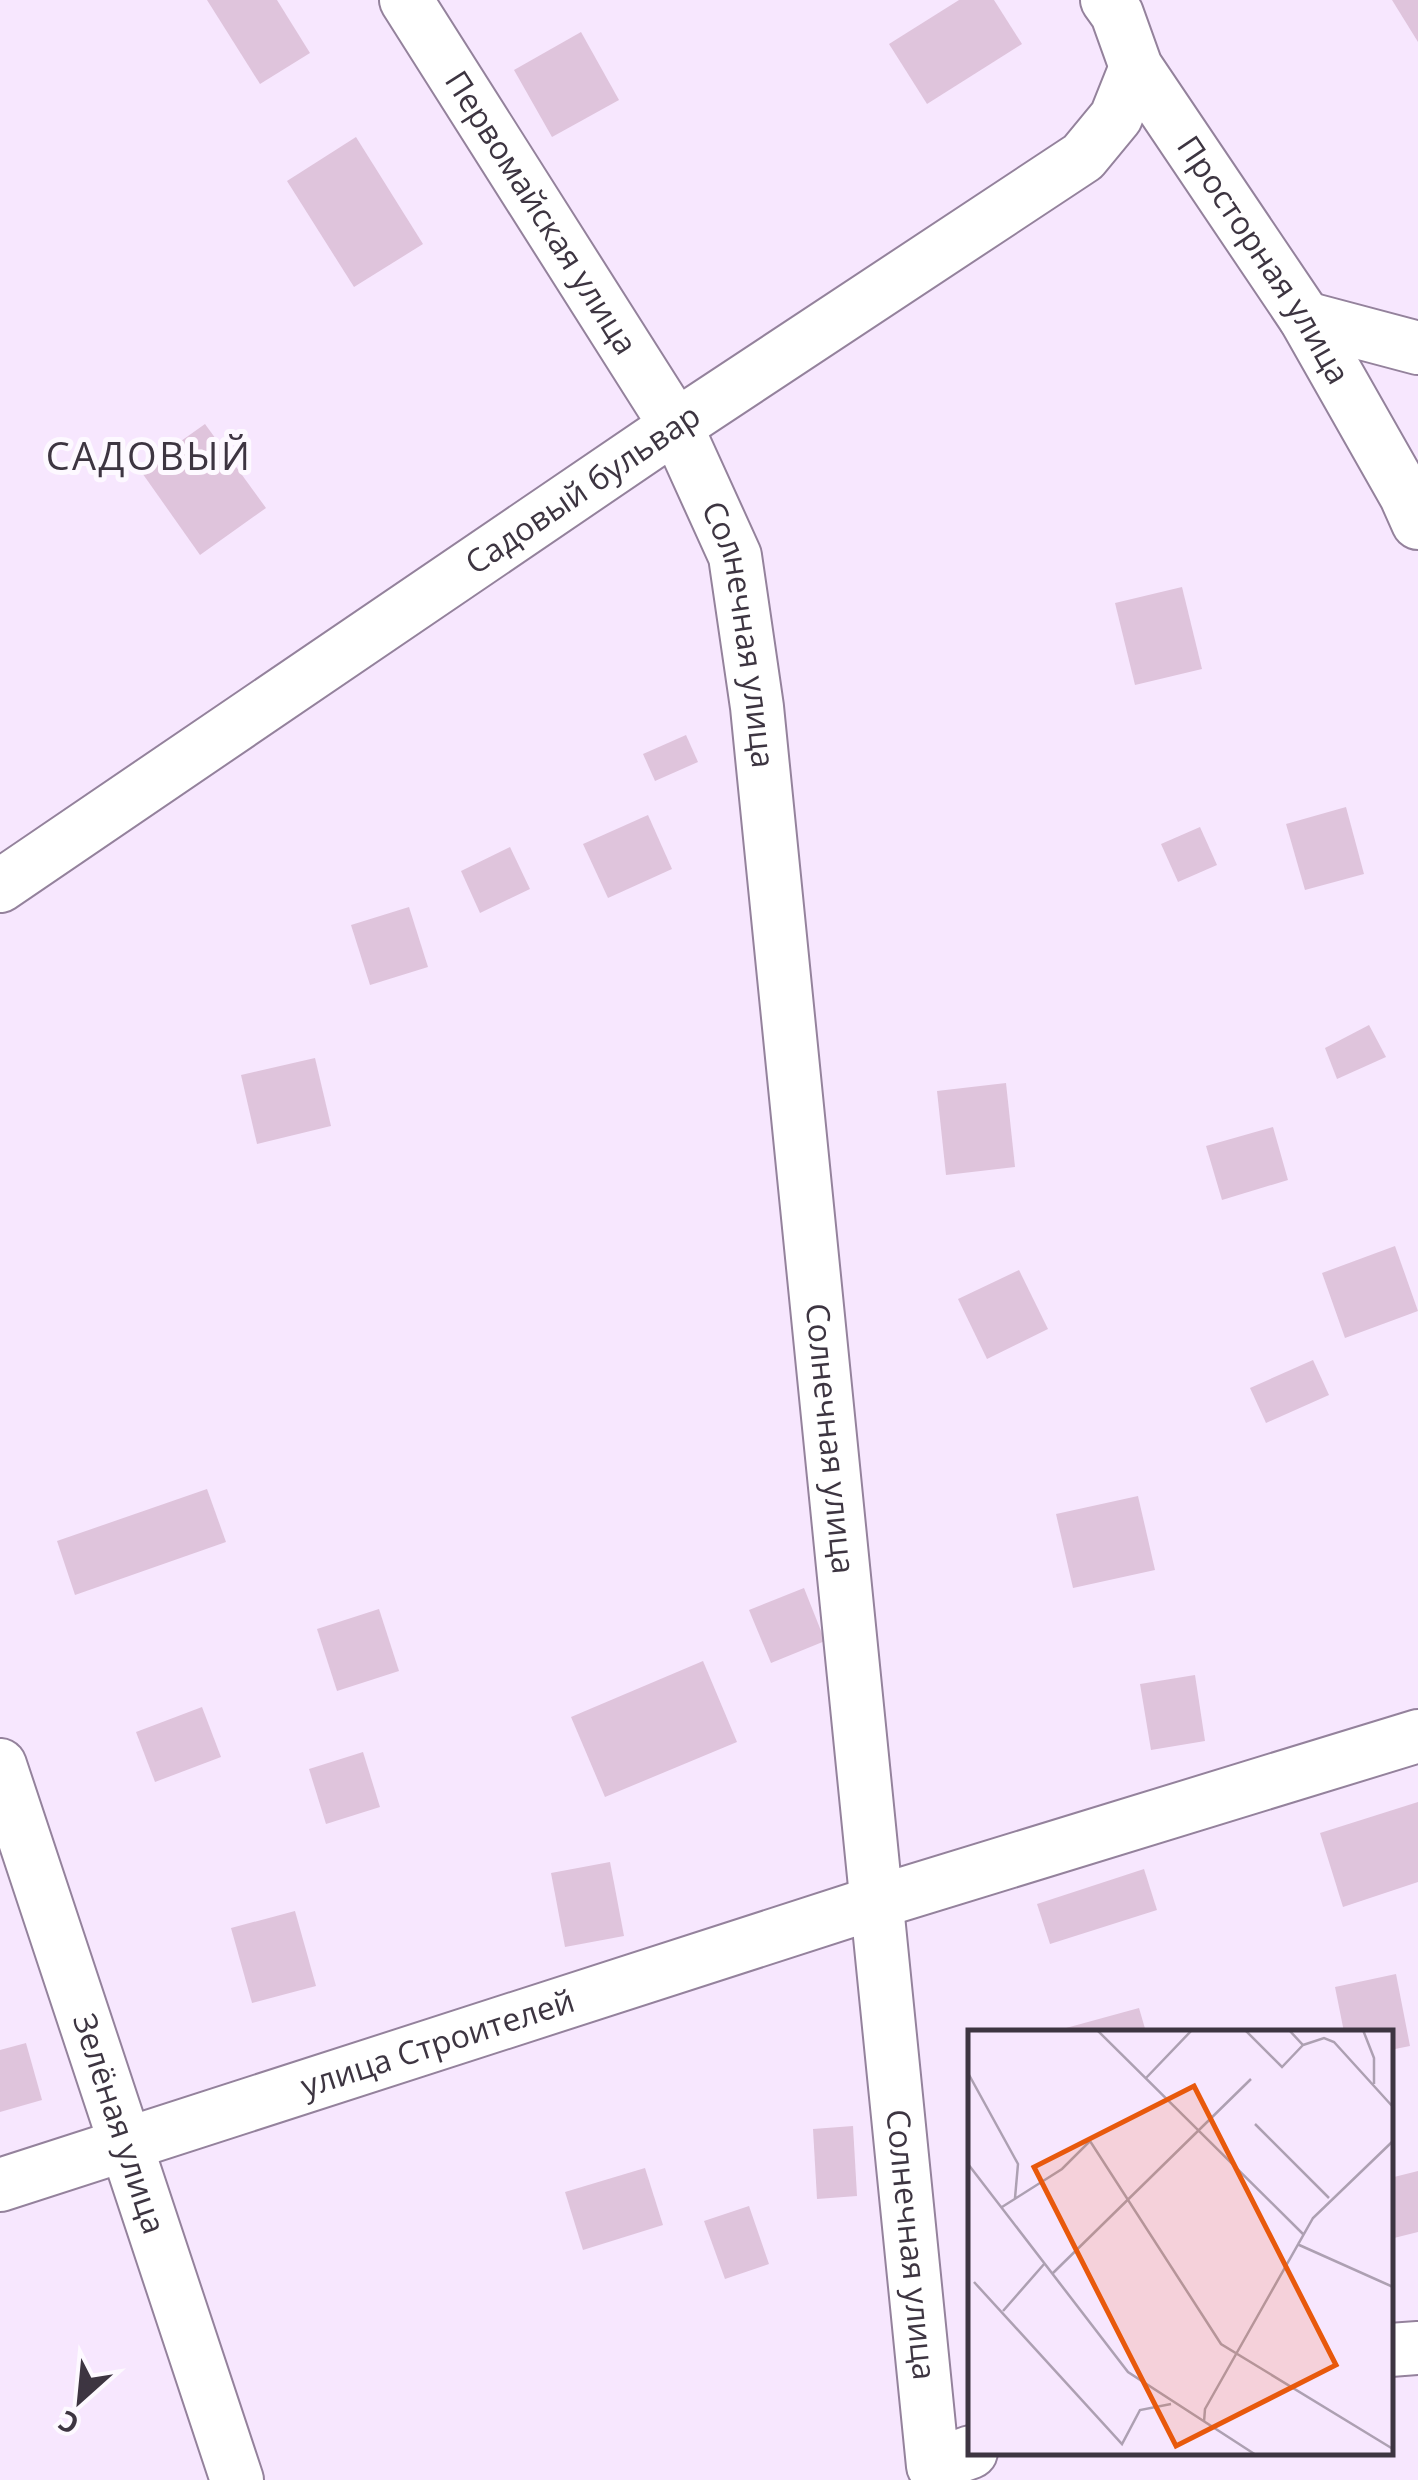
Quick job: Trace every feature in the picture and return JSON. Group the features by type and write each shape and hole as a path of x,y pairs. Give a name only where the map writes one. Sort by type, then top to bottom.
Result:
{"street":[{"name":"Первомайская улица","path":"406,0 676,426"},
{"name":"Просторная улица","path":"1107,0 1117,14 1136,67 1305,318 1418,523"},
{"name":"Садовый бульвар","path":"0,886 676,426 1083,157 1116,118 1136,67"},
{"path":"1305,318 1418,348"},
{"name":"Солнечная улица","path":"676,426 735,556 757,708 877,1902 952,2459"},
{"name":"улица Строителей","path":"0,2185 877,1902 1418,1736"},
{"name":"Зелёная улица","path":"0,1765 237,2480"},
{"path":"1393,2350 1418,2348"}],"building":[{"path":"207,0 277,0 310,53 260,84"},
{"path":"959,0 994,0 1022,44 927,104 889,44"},
{"path":"1392,0 1418,0 1418,42"},
{"path":"581,32 619,100 552,137 514,70"},
{"path":"356,137 423,244 354,287 287,181"},
{"path":"205,424 266,508 200,555 140,470"},
{"path":"1182,587 1202,669 1135,685 1115,603"},
{"path":"686,735 698,762 655,781 643,754"},
{"path":"1346,807 1364,874 1305,890 1286,824"},
{"path":"648,815 672,869 608,898 583,844"},
{"path":"1200,827 1217,865 1178,882 1161,844"},
{"path":"510,847 530,889 480,913 461,871"},
{"path":"409,907 428,967 370,985 351,925"},
{"path":"1369,1025 1386,1057 1337,1079 1325,1048"},
{"path":"315,1058 331,1126 257,1144 241,1075"},
{"path":"1006,1083 1015,1167 946,1175 937,1091"},
{"path":"1273,1127 1288,1180 1222,1200 1206,1146"},
{"path":"1395,1246 1418,1311 1345,1338 1322,1273"},
{"path":"1019,1270 1048,1329 987,1359 958,1299"},
{"path":"1313,1360 1329,1395 1266,1423 1250,1388"},
{"path":"207,1489 226,1542 75,1595 57,1541"},
{"path":"1138,1496 1155,1570 1073,1588 1056,1514"},
{"path":"804,1588 825,1641 771,1663 749,1610"},
{"path":"379,1609 399,1671 337,1691 317,1629"},
{"path":"703,1661 737,1742 605,1797 571,1717"},
{"path":"1195,1675 1205,1741 1151,1750 1140,1684"},
{"path":"202,1707 221,1757 155,1782 136,1732"},
{"path":"363,1752 380,1807 326,1824 309,1769"},
{"path":"1418,1802 1418,1882 1343,1907 1320,1833"},
{"path":"610,1862 624,1936 565,1947 551,1873"},
{"path":"1144,1869 1157,1910 1050,1944 1037,1904"},
{"path":"295,1911 316,1986 252,2003 231,1928"},
{"path":"1396,1974 1410,2046 1393,2049 1393,2030 1344,2030 1335,1987"},
{"path":"1139,2008 1145,2030 1066,2030"},
{"path":"26,2043 42,2100 0,2112 0,2050"},
{"path":"853,2126 857,2196 817,2199 813,2129"},
{"path":"645,2168 663,2225 583,2250 565,2192"},
{"path":"1418,2171 1418,2232 1393,2238 1393,2177"},
{"path":"749,2206 769,2264 725,2279 704,2221"}],"district":[{"name":"САДОВЫЙ","path":"149,457"}]}
